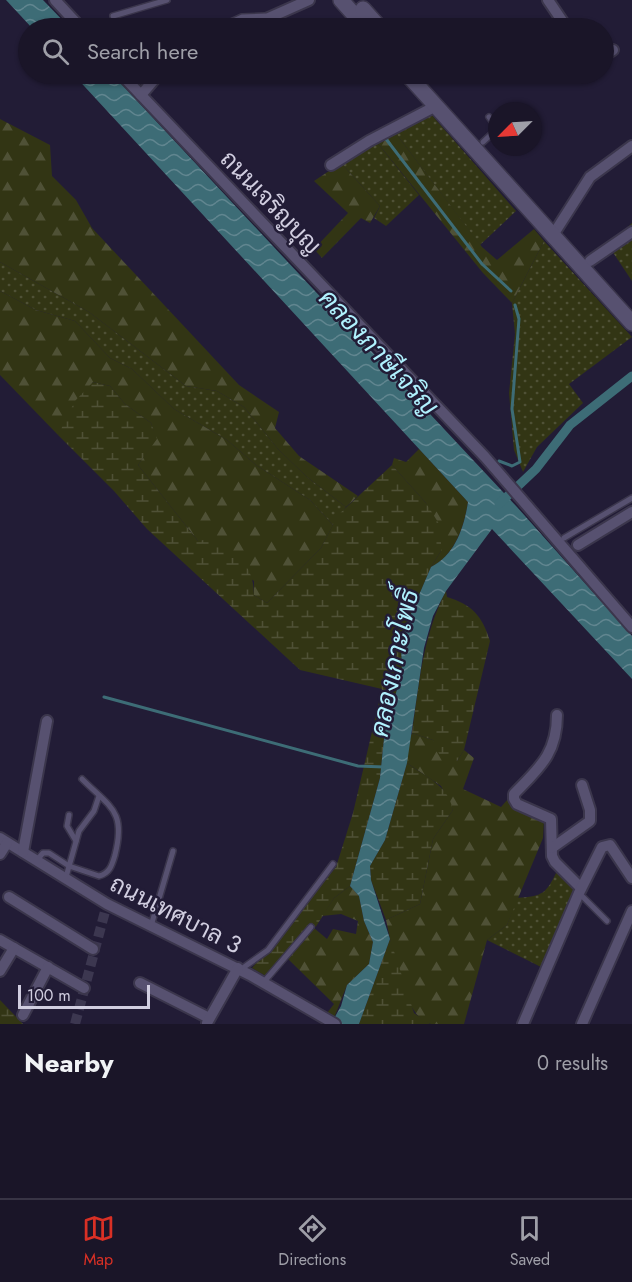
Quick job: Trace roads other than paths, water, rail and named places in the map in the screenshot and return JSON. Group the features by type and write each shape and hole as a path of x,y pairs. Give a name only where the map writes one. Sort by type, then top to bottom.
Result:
{"main road":[{"path":"341,0 357,18"},
{"path":"355,0 371,18"},
{"path":"416,84 556,231 590,261 632,308"},
{"path":"430,84 483,142 632,323"}],"street":[{"path":"55,0 72,18"},
{"path":"272,17 308,0"},
{"path":"548,0 560,18"},
{"name":"ถนนเจริญบุญ","path":"131,84 485,457 632,627"},
{"path":"141,95 150,84"},
{"path":"331,165 369,141 436,106"},
{"path":"556,231 590,177 632,146"},
{"path":"590,261 632,232"},
{"path":"578,545 632,512"},
{"path":"557,715 553,748 542,765 514,794 514,799 518,804 550,819 555,862 580,890"},
{"path":"23,852 46,721"},
{"path":"552,848 590,821 590,810 582,785"},
{"path":"0,854 4,840"},
{"name":"ถนนเทศบาล 3","path":"4,840 107,904 239,969 325,1021"},
{"path":"523,1024 580,890 603,848 607,845 632,878"},
{"path":"9,897 93,949"},
{"path":"582,1024 632,911"},
{"path":"0,940 84,988"},
{"path":"0,971 14,948"},
{"path":"23,1015 48,967"},
{"path":"140,983 208,1021 239,969"}],"lane":[{"path":"113,16 167,0"},
{"path":"240,18 272,17"},
{"path":"483,142 488,137"},
{"path":"564,538 632,498"},
{"path":"36,861 43,854 49,853 69,866 99,876 112,867 119,838 119,822 115,812 82,779"},
{"path":"65,879 79,831 94,811 99,796"},
{"path":"69,815 67,826 76,841"},
{"path":"151,926 173,851"},
{"path":"239,969 268,950 333,864"},
{"path":"580,890 607,921"},
{"path":"263,983 311,927"}],"water":[{"path":"6,0 43,0 60,18 23,18"},
{"path":"82,84 121,84 517,507 632,636 632,679 492,529 446,591 433,616 424,648 407,763 385,840 370,866 371,880 390,939 359,1024 331,1024 341,1006 347,985 369,964 373,942 364,921 359,896 350,886 380,778 385,729 402,673 401,645 407,623 431,567 446,555 457,540 468,502"}],"waterway":[{"path":"386,139 482,264 511,291"},
{"path":"499,461 512,466 520,462 512,409 519,319 515,305"},
{"name":"คลองเกาะโพธิ์","path":"499,504 536,469 570,425 632,376"},
{"path":"104,697 358,766 384,767"}],"tunnel":[{"path":"75,1024 107,904"}],"water label":[{"name":"คลองภาษีเจริญ","path":"379,352"}]}
